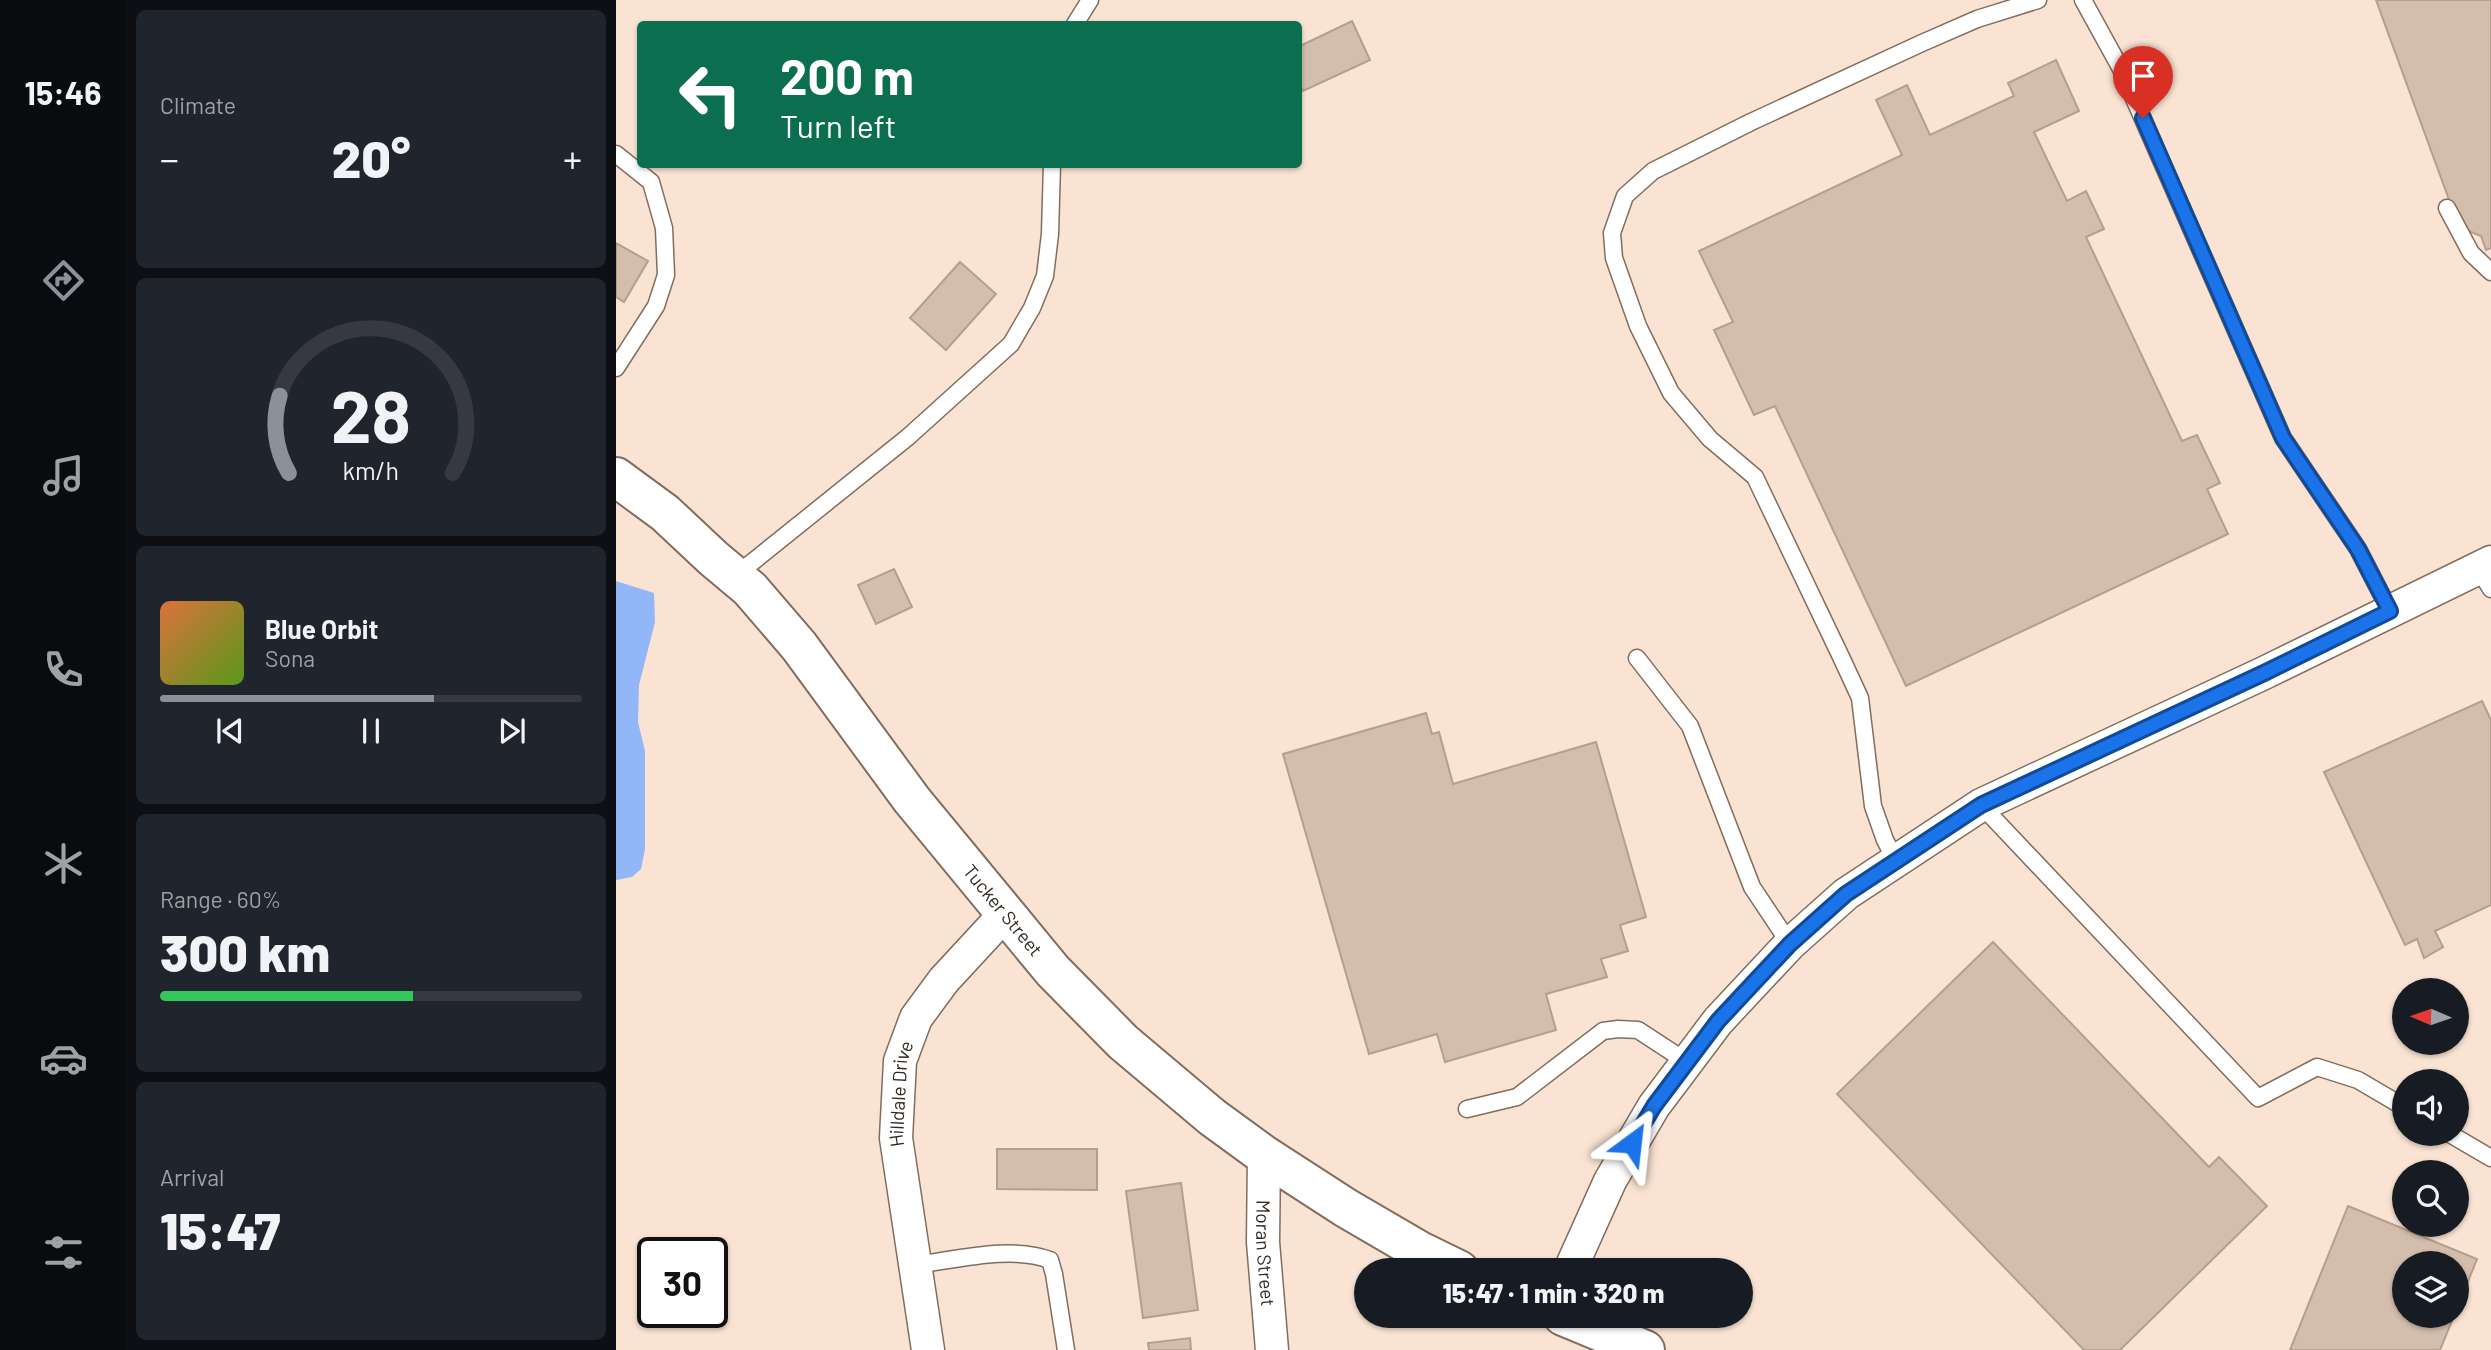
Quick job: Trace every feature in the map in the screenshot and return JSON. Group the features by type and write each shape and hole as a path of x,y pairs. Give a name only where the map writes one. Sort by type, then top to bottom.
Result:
{"street":[{"name":"Tucker Street","path":"616,477 665,513 750,589 799,646 912,800 1053,971 1123,1042 1212,1117 1264,1155 1346,1208 1434,1258"},
{"path":"1575,1258 1610,1181 1654,1106 1718,1021 1790,944 1846,894 1981,805 2390,611 2487,573"},
{"name":"Hilldale Drive","path":"928,1350 896,1138 900,1060 916,1018 944,980 1006,913"},
{"name":"Moran Street","path":"1264,1155 1263,1242 1272,1350"},
{"path":"1592,1328 1645,1350"}],"lane":[{"path":"1077,21 1090,0"},
{"path":"1896,861 1873,806 1860,698 1755,477 1710,439 1671,393 1638,326 1614,258 1612,233 1625,196 1653,171 1751,122 1922,43 1977,19 2038,0"},
{"path":"2083,0 2121,69 2283,438 2358,549 2390,611"},
{"path":"616,154 651,182 664,228 666,275 656,306 616,368"},
{"path":"735,576 908,437 1011,344 1045,276 1050,234 1052,168"},
{"path":"2447,208 2470,253 2491,272"},
{"path":"1637,658 1690,726 1752,887 1790,944"},
{"path":"1981,805 2258,1098 2317,1067 2358,1080 2392,1100"},
{"path":"1467,1109 1517,1097 1603,1031 1638,1030 1687,1062"},
{"path":"2469,1145 2491,1158"},
{"path":"915,1265 1015,1253 1037,1255 1050,1260 1066,1350"}],"water":[{"path":"616,581 654,593 655,622 639,685 638,722 645,751 645,849 641,869 632,877 616,880"}],"building":[{"path":"2376,0 2491,0 2491,248 2486,250 2481,236 2459,227"},
{"path":"1352,21 1370,60 1303,91 1302,45"},
{"path":"2056,60 2079,111 2034,132 2067,201 2086,191 2104,229 2086,237 2182,441 2197,435 2220,483 2207,489 2228,534 1906,686 1775,406 1754,415 1714,330 1733,322 1699,251 1902,155 1876,100 1907,85 1930,135 2014,96 2008,83"},
{"path":"616,243 648,261 624,302 616,297"},
{"path":"960,262 996,294 946,350 910,318"},
{"path":"894,569 912,607 876,624 858,585"},
{"path":"2482,701 2491,720 2491,905 2435,931 2443,947 2424,958 2417,939 2405,945 2324,772"},
{"path":"1426,713 1432,734 1439,732 1453,784 1596,742 1646,917 1620,925 1628,951 1601,959 1607,977 1546,994 1556,1030 1445,1062 1437,1034 1369,1054 1283,754"},
{"path":"1993,942 2209,1167 2219,1157 2267,1206 2120,1350 2084,1350 1837,1094"},
{"path":"997,1149 1097,1149 1097,1190 997,1189"},
{"path":"1181,1183 1198,1310 1143,1318 1126,1191"},
{"path":"2348,1206 2392,1224 2392,1237 2423,1237 2458,1251 2392,1251 2392,1328 2449,1328 2440,1350 2290,1350"},
{"path":"2469,1256 2477,1259 2469,1279"},
{"path":"1190,1338 1191,1350 1149,1350 1148,1343"}],"route":[{"path":"1632,1143 1654,1106 1718,1021 1790,944 1846,894 1981,805 2390,611 2358,549 2283,438 2143,118"}]}
